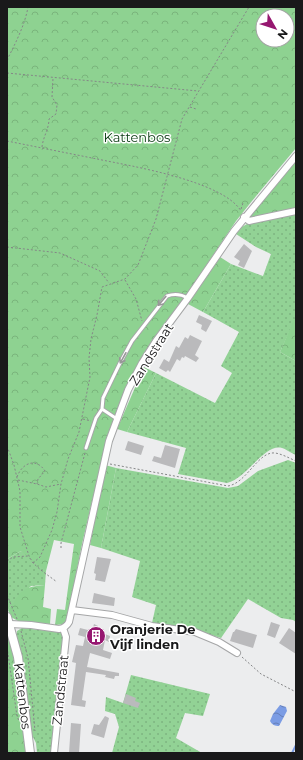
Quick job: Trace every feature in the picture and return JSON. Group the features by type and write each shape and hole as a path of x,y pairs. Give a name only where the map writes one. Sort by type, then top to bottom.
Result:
{"main road":[{"name":"Kattenbos","path":"8,621 18,657 30,753"}],"street":[{"name":"Zandstraat","path":"54,753 66,637 63,628 67,626 69,622 72,610 109,441 128,390 142,363 156,341 188,298 244,217 296,156"},
{"path":"244,217 249,221 296,211"},
{"path":"72,610 112,615 152,626 195,632 218,642 237,653"},
{"path":"8,621 19,624 63,628"}],"lane":[{"path":"86,448 94,421 102,409 103,398 108,385 132,340 167,296 174,294 182,295 188,298"},
{"path":"102,409 117,420"}],"path":[{"path":"7,60 16,42 28,7"},
{"path":"33,563 40,557 52,530 68,459 79,432 90,377 91,339 102,287 124,279 138,265 156,219 182,119 249,7"},
{"path":"7,73 199,91"},
{"path":"42,148 43,137 49,127 49,119 56,114 57,105 52,97 53,78"},
{"path":"190,106 196,110"},
{"path":"7,141 167,174 209,188 223,195 241,209 244,217"},
{"path":"241,209 243,203"},
{"path":"7,247 60,253 100,271 110,284"},
{"path":"124,279 136,298 143,325"},
{"path":"82,419 94,421"},
{"path":"7,446 18,480 20,491 20,527 29,556 33,563 42,572 58,582"},
{"path":"61,548 61,543 86,448"},
{"path":"104,462 228,486 237,484 262,458 270,453 279,454 296,461"},
{"path":"17,477 19,470 24,466 31,462 36,462 42,466 45,471 38,479 36,484"},
{"path":"18,480 46,487 62,484"},
{"path":"7,561 13,557 29,556"},
{"path":"7,595 19,624 28,658 35,730"},
{"path":"237,653 261,674 296,692"}],"green space":[{"name":"Kattenbos","path":"7,7 296,7 296,148 236,221 183,300 161,328 138,364 121,400 106,442 82,544 66,624 55,625 57,609 65,610 74,544 54,540 46,571 21,551 7,559"},
{"path":"296,159 296,208 251,218 249,216"},
{"path":"296,213 296,317 280,352 296,361 296,455 282,448 276,448 262,456 242,475 227,483 178,474 186,448 127,432 156,373 215,403 232,373 221,366 239,332 203,312 231,264 263,276 271,254 256,247 236,234 247,224"},
{"path":"220,257 231,264 203,312 188,304"},
{"path":"296,317 296,361 280,352"},
{"path":"144,367 156,373 127,432 117,429"},
{"path":"288,460 296,463 296,622 281,618 248,599 221,638 191,629 152,623 156,605 132,597 140,561 101,548 116,468 228,488 238,486 258,471"},
{"path":"105,465 116,468 101,548 90,545"},
{"path":"21,551 43,557 46,571 45,585 31,586 8,610 7,559"},
{"path":"45,585 43,607 51,609 50,624 18,621 11,617 8,610 22,592 30,587"},
{"path":"7,627 14,650 26,753 7,753"},
{"path":"22,628 59,632 64,634 51,753 37,753 36,743 32,735 23,666 16,636 17,631"},
{"path":"131,675 210,694 203,716 185,713 176,738 202,753 112,753 119,727 115,714 105,711 106,697 123,703"}],"water":[{"path":"280,705 286,707 287,711 279,726 276,726 270,721"}],"building":[{"path":"244,244 252,251 244,268 238,265 240,261 234,257"},
{"path":"199,315 212,321 206,332 201,329 202,325 196,322"},
{"path":"190,335 202,341 195,355 199,358 196,362 185,356 184,358 182,357 180,361 177,359 170,372 168,370 166,372 159,368 164,359 169,362 176,346 179,348 185,337 188,339"},
{"path":"128,441 144,446 141,455 125,450"},
{"path":"165,445 180,449 175,468 152,461 154,456 161,458"},
{"path":"97,557 111,559 105,582 95,580 96,574 94,573"},
{"path":"94,593 115,598 114,606 92,603"},
{"path":"271,622 280,625 275,638 267,635"},
{"path":"94,624 98,626 97,631 110,636 109,642 105,640 103,650 112,653 110,659 90,653 87,667 119,673 119,676 115,676 114,679 105,677 106,675 86,672 82,700 86,701 85,707 71,705 76,663 72,662 76,645 83,646 85,637 78,635 80,628 92,631"},
{"path":"289,628 296,633 296,654 279,643"},
{"path":"236,629 257,635 253,648 230,641 233,632"},
{"path":"126,694 136,698 135,701 140,703 138,708 123,703"},
{"path":"105,716 109,718 104,738 91,734 94,724 99,725"},
{"path":"71,723 81,724 79,753 69,753"}],"waterway":[{"path":"292,753 296,745"}],"place":[{"name":"Oranjerie De Vijf linden","path":"96,636"}]}
